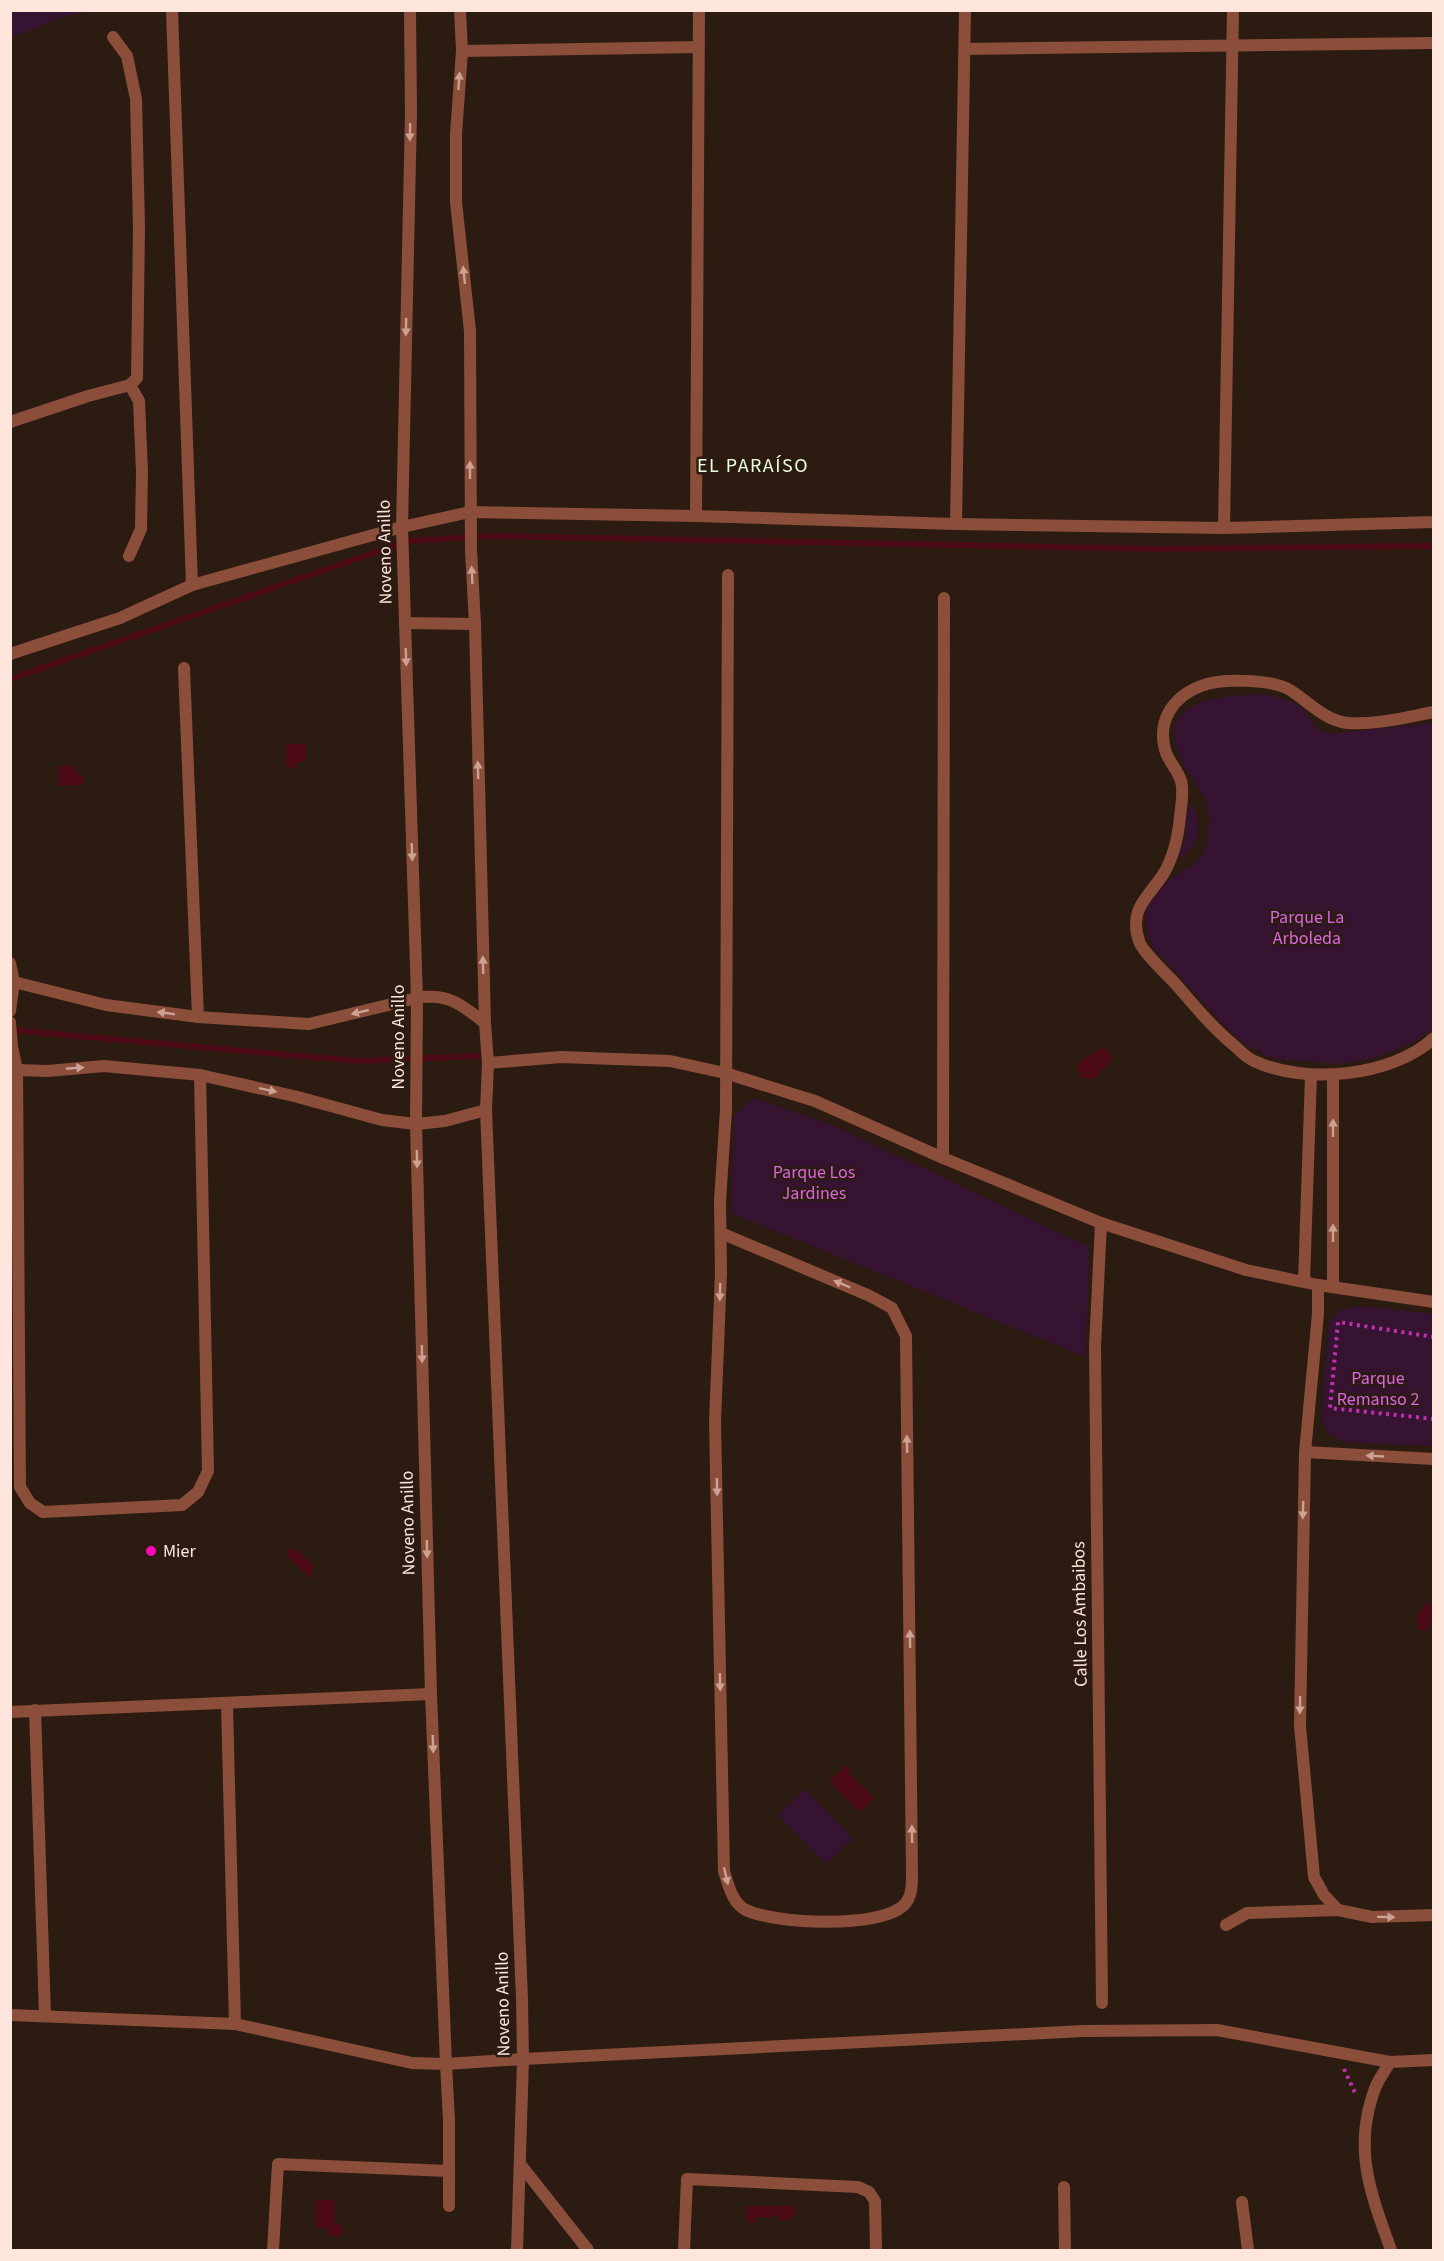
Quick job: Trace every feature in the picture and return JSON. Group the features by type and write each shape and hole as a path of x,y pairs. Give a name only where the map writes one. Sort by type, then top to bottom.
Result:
{"street":[{"path":"172,10 192,585"},
{"name":"Noveno Anillo","path":"410,10 411,113 402,531 417,998 416,1124 430,1694 446,2064 449,2206"},
{"path":"460,10 462,51 456,134 456,202 470,331 470,512 484,1023"},
{"path":"696,516 699,10"},
{"path":"956,524 965,10"},
{"path":"1224,528 1233,10"},
{"path":"10,422 87,396 130,385 137,378 139,332 135,99 127,56 113,37"},
{"path":"965,49 1434,43"},
{"path":"462,51 699,47"},
{"path":"129,556 141,529 142,472 138,401 130,385"},
{"path":"10,654 120,618 192,585 470,512 1224,528 1434,522"},
{"path":"721,1233 870,1296 892,1308 906,1336 912,1892 904,1905 888,1915 867,1919 793,1921 745,1910 731,1893 724,1870 716,1421 720,1201 726,1110 729,575"},
{"path":"943,1158 945,598"},
{"path":"405,623 474,624"},
{"path":"184,668 198,1017"},
{"path":"1434,712 1389,720 1348,723 1335,720 1311,706 1288,688 1260,682 1236,681 1203,684 1184,694 1167,711 1162,732 1167,753 1182,782 1177,843 1164,873 1140,905 1135,924 1140,944 1215,1030 1252,1061 1294,1073 1334,1076 1371,1069 1400,1058 1425,1046 1434,1038"},
{"path":"10,963 12,981 10,1011"},
{"path":"12,981 106,1005 198,1017 309,1024 433,996 452,1000 484,1023"},
{"path":"10,1022 14,1072 20,1488 30,1503 43,1512 182,1505 198,1492 207,1471 200,1075"},
{"name":"Noveno Anillo","path":"484,1023 488,1063 486,1110 522,1975 523,2059 517,2250"},
{"path":"488,1063 561,1058 670,1061 726,1073 815,1101 943,1158 1101,1223 1246,1270 1318,1285 1434,1302"},
{"path":"14,1072 104,1066 200,1075 294,1096 382,1120 416,1124 445,1121 486,1110"},
{"path":"1305,1281 1311,1076"},
{"path":"1334,1076 1334,1286"},
{"name":"Calle Los Ambaibos","path":"1101,1223 1095,1347 1102,2003"},
{"path":"1318,1285 1318,1314 1305,1452 1300,1726 1314,1877 1324,1895 1338,1911"},
{"path":"1305,1452 1434,1459"},
{"path":"10,1712 430,1694"},
{"path":"226,1704 234,2024"},
{"path":"35,1710 45,2015"},
{"path":"1226,1925 1247,1913 1338,1911 1372,1917 1434,1915"},
{"path":"10,2015 234,2024 412,2063 446,2064 1084,2031 1195,2030 1217,2030 1390,2062 1434,2060"},
{"path":"1390,2062 1374,2089 1365,2124 1364,2160 1371,2195 1391,2250"},
{"path":"520,2163 588,2250"},
{"path":"273,2250 278,2164 448,2171"},
{"path":"684,2250 687,2180 858,2187 870,2192 875,2201 876,2250"},
{"path":"1064,2187 1065,2250"},
{"path":"1242,2202 1248,2250"}],"path":[{"path":"1434,1337 1338,1322 1330,1408 1434,1419"},
{"path":"1332,2052 1347,2074 1365,2124"}],"green space":[{"path":"10,11 93,11 60,18 11,38"},
{"name":"Parque La Arboleda","path":"1260,694 1292,702 1306,713 1315,727 1330,734 1433,723 1434,1029 1408,1045 1368,1060 1336,1064 1270,1058 1242,1042 1228,1029 1152,946 1148,935 1146,915 1152,898 1166,883 1200,859 1205,850 1208,835 1209,819 1206,802 1182,761 1175,740 1176,725 1182,713 1194,705 1226,697"},
{"path":"1188,803 1194,809 1197,817 1197,834 1190,850 1176,859 1185,838"},
{"name":"Parque Los Jardines","path":"754,1098 837,1127 1089,1247 1086,1357 731,1213 734,1116"},
{"name":"Parque Remanso 2","path":"1362,1306 1433,1314 1433,1446 1344,1442 1328,1433 1321,1416 1329,1323 1342,1310"},
{"path":"805,1789 853,1839 826,1864 778,1815"}],"shaded area":[{"path":"286,744 306,744 306,762 298,762 295,768 291,769 286,765"},
{"path":"59,766 77,766 77,774 82,775 84,780 82,785 59,786"},
{"path":"1101,1047 1107,1049 1112,1056 1108,1064 1096,1078 1085,1079 1080,1076 1076,1065"},
{"path":"289,1549 294,1549 313,1564 311,1579 288,1557"},
{"path":"1433,1603 1433,1617 1431,1624 1426,1630 1418,1630 1417,1616 1424,1605"},
{"path":"845,1765 851,1771 849,1773 874,1798 860,1812 829,1781"},
{"path":"316,2200 335,2200 334,2222 342,2226 343,2231 340,2236 332,2237 328,2234 328,2228 316,2228"},
{"path":"747,2206 795,2206 795,2215 791,2215 791,2220 778,2221 778,2215 776,2215 775,2217 755,2218 755,2223 747,2223"}],"waterway":[{"path":"10,679 408,541 497,536 1156,549 1434,546"},
{"path":"10,1030 358,1061 478,1056"}],"place":[{"name":"Mier","path":"151,1551"}],"district":[{"name":"EL PARAÍSO","path":"753,466"}]}
